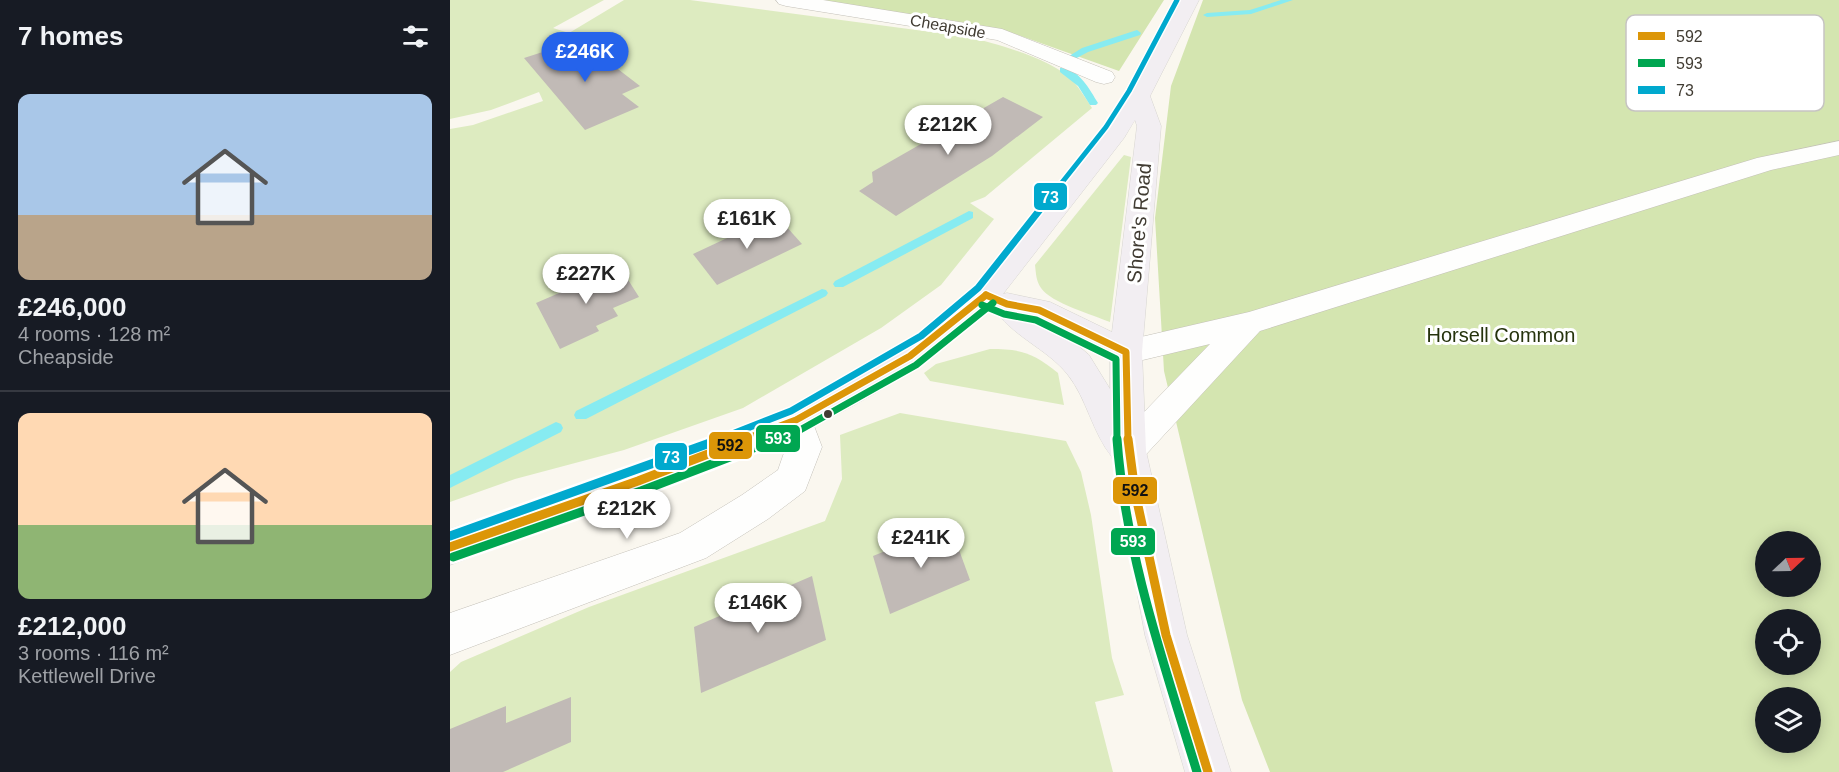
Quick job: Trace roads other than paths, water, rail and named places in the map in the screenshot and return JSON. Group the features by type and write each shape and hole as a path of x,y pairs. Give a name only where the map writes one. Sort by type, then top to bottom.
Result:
{"main road":[{"path":"450,547 649,477 796,420 910,356 997,299 1115,133 1138,96 1189,0"},
{"name":"Shore's Road","path":"1138,96 1149,126 1126,352 1128,451 1166,635 1208,772"},
{"path":"997,299 1039,310 1126,352"},
{"name":"Shore's Road","path":"997,299 1020,321 1051,340 1079,365 1104,410 1117,440 1128,451"}],"street":[{"name":"Cheapside","path":"786,0 1002,35 1104,77"},
{"path":"1126,352 1249,323 1766,163 1839,148"},
{"path":"1128,451 1249,323"},
{"path":"450,634 693,546 755,507 792,480 804,447 796,420"}],"waterway":[{"path":"1207,15 1251,12 1289,0"},
{"path":"1070,58 1085,50 1137,33"},
{"path":"1063,70 1082,84 1093,103"},
{"path":"839,284 969,215"},
{"path":"581,415 822,293"},
{"path":"450,482 556,428"}],"park label":[{"name":"Horsell Common","path":"1501,335"}]}
